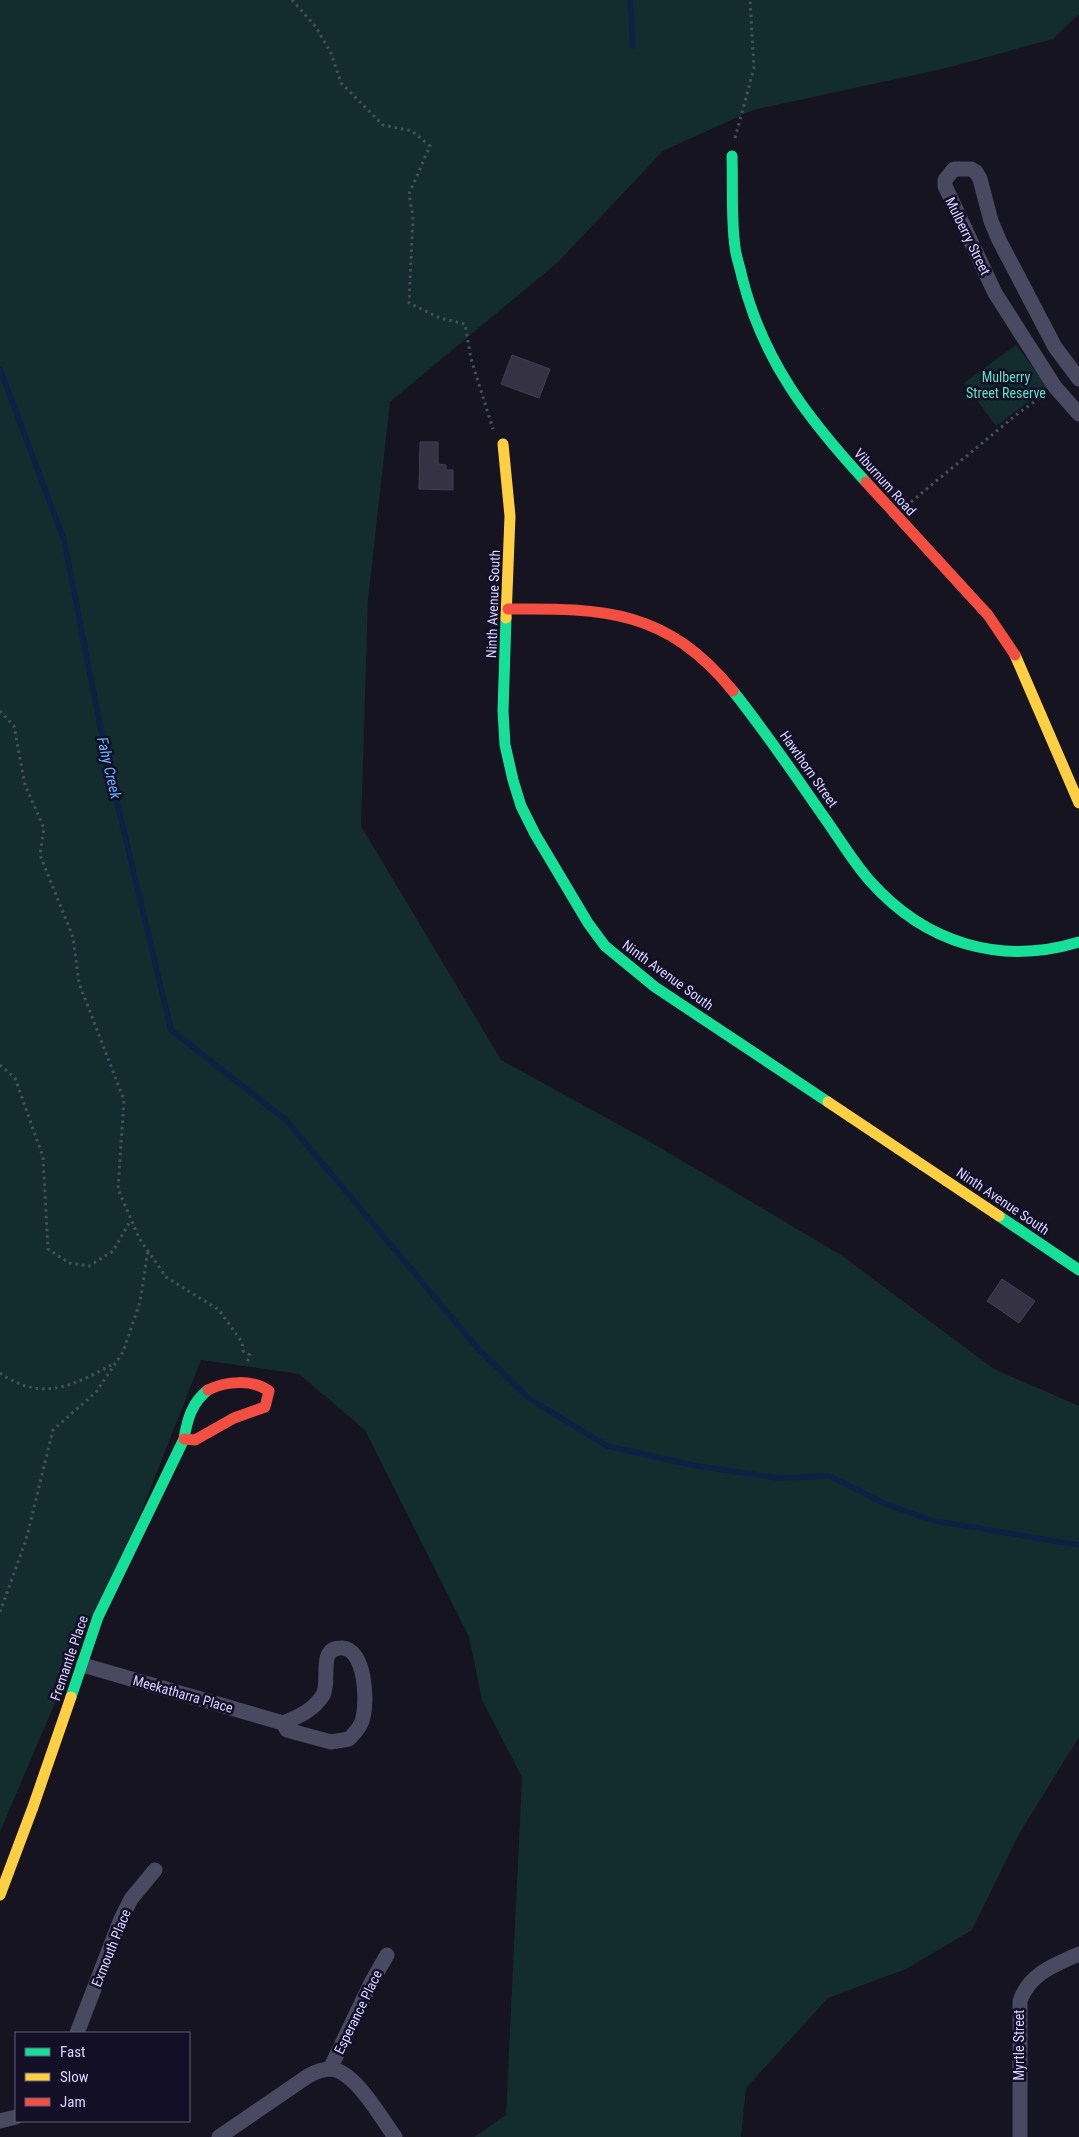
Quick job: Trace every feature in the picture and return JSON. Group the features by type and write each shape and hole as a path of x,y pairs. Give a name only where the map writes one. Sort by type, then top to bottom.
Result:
{"street":[{"name":"Viburnum Road","path":"732,156 735,247 747,296 765,345 791,391 827,440 988,615 1015,655 1079,803"},
{"name":"Mulberry Street","path":"1079,379 1055,347 999,240 991,222 980,178 971,169 954,169 945,180 949,198 996,293 1055,387 1079,414"},
{"name":"Ninth Avenue South","path":"503,444 510,516 504,745 521,806 535,834 588,923 605,946 655,987 1079,1270"},
{"name":"Hawthorn Street","path":"508,609 588,610 619,615 670,636 693,649 730,687 754,718 870,881 892,903 914,920 942,935 968,945 999,951 1030,953 1061,948 1079,942"},
{"name":"Fremantle Place","path":"0,1895 83,1665 98,1618 184,1439 190,1412 207,1391 240,1382 264,1386 269,1391 265,1407 234,1418 195,1440 184,1439"},
{"name":"Meekatharra Place","path":"83,1665 283,1724 287,1730 331,1742 349,1739 354,1735 362,1720 364,1693 362,1675 358,1658 354,1652 341,1648 334,1649 329,1653 327,1657 326,1688 323,1695 310,1710 283,1724"},
{"name":"Exmouth Place","path":"77,2032 128,1906 155,1870"},
{"name":"Myrtle Street","path":"1020,2137 1020,2001 1026,1987 1038,1974 1079,1954"},
{"name":"Esperance Place","path":"330,2069 371,1983 387,1955"},
{"path":"219,2137 308,2076 318,2071 330,2069 341,2072 356,2084 395,2137"},
{"path":"0,2121 15,2117"}],"path":[{"path":"292,0 316,27 332,53 341,83 384,125 412,131 430,146 409,194 413,217 409,303 440,318 465,324 471,359 479,389 493,429 503,444"},
{"path":"732,156 754,68 750,0"},
{"path":"894,515 1016,415 1055,387"},
{"path":"0,711 14,726 25,785 44,828 40,855 73,938 78,983 124,1100 118,1189 139,1238 166,1277 219,1310 242,1342 243,1351 250,1355 240,1382"},
{"path":"0,1066 16,1078 43,1157 48,1249 68,1263 89,1266 113,1251 131,1219"},
{"path":"0,1612 26,1540 53,1430 96,1392 123,1352 140,1302 148,1251"},
{"path":"0,1374 8,1379 44,1391 77,1384 116,1362"}],"green space":[{"path":"0,0 1079,0 1079,14 1053,39 947,68 753,110 663,151 557,263 390,402 368,600 361,826 501,1060 652,1143 841,1255 994,1369 1079,1406 1079,1737 1019,1834 972,1930 906,1969 828,1998 746,2088 741,2137 474,2137 506,2115 522,1777 482,1700 469,1637 365,1430 299,1374 201,1360 140,1515 82,1639 0,1832"},
{"name":"Mulberry Street Reserve","path":"1016,345 1048,387 996,426 964,383"}],"building":[{"path":"512,355 550,369 539,398 501,384"},
{"path":"420,442 438,442 438,464 446,465 446,470 453,470 453,490 419,489"},
{"path":"1002,1279 1035,1301 1019,1323 987,1301"}],"waterway":[{"path":"630,0 633,46"},
{"name":"Fahy Creek","path":"0,369 64,540 105,751 171,1030 286,1120 479,1350 530,1399 607,1446 697,1466 778,1478 830,1476 881,1502 930,1520 1079,1545"}],"traffic: fast":[{"path":"732,156 736,251 751,307 762,336 775,362 807,412 866,482"},
{"path":"506,618 503,711 505,745 513,780 521,806 535,834 588,923 605,946 655,987 828,1102"},
{"path":"733,691 864,874 892,902 915,920 939,934 966,944 993,950 1050,949 1079,942"},
{"path":"999,1216 1079,1270"},
{"path":"71,1697 98,1617 184,1439 191,1412 198,1400 208,1390"}],"traffic: slow":[{"path":"503,444 510,516 506,618"},
{"path":"1015,655 1079,803"},
{"path":"828,1102 999,1216"},
{"path":"0,1895 71,1697"}],"traffic: jam":[{"path":"866,482 988,615 1015,655"},
{"path":"508,609 575,610 604,613 632,619 658,629 684,644 708,664 733,691"},
{"path":"184,1439 195,1440 234,1418 265,1407 269,1391 247,1383 231,1383 208,1390"}]}
